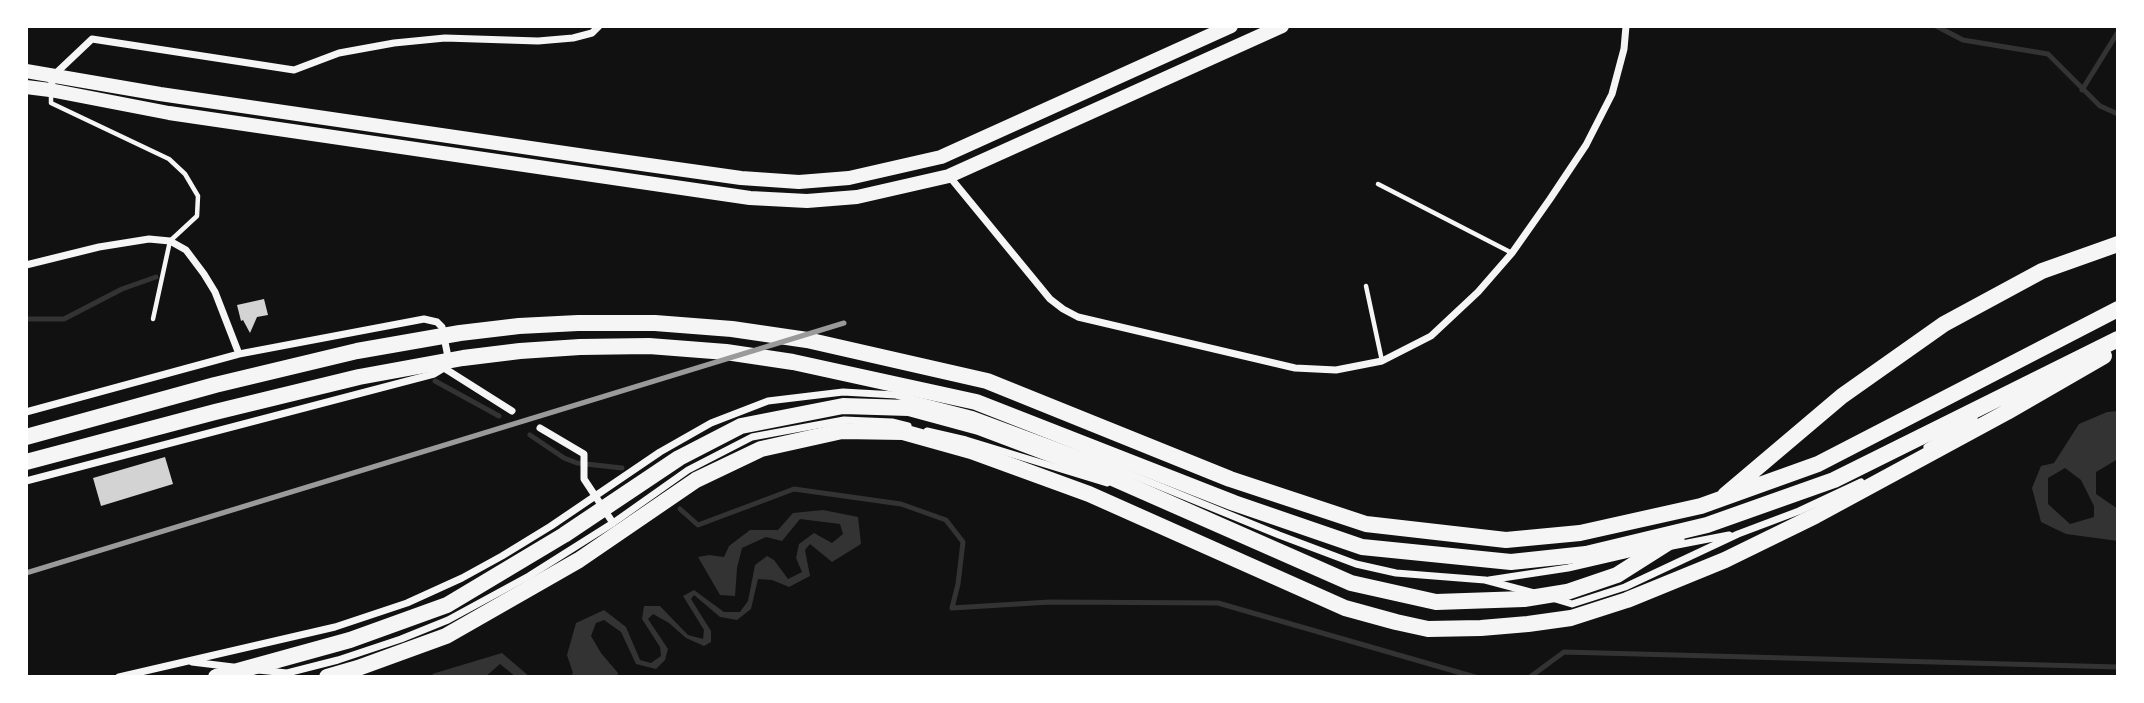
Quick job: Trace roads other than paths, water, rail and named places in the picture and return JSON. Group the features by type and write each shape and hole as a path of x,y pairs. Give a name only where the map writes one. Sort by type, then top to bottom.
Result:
{"highway":[{"path":"216,677 351,640 447,605 564,535 678,458 741,426 842,406 909,408 979,426 1101,473 1351,583 1436,602 1524,598 1567,592 1617,575 1682,534 1744,477 1842,396 1944,324 2042,271 2118,244"},
{"path":"26,437 215,385 357,351 519,326 654,323 732,329 807,340 987,380 1230,479 1366,524 1506,540 1580,533 1700,506 1818,464 2118,309"},
{"path":"26,462 359,377 520,351 580,346 649,346 726,352 793,362 976,402 1234,503 1362,547 1511,562 1586,554 1707,526 1834,480 2118,339"},
{"path":"327,677 446,636 579,560 696,480 761,449 842,431 903,432 971,451 1089,494 1345,608 1396,622 1428,629 1528,624 1571,618 1627,600 1701,570 1815,516 2052,387 2118,347"}],"main road":[{"path":"26,87 52,83 160,94 741,178 799,182 849,178 941,157 1231,26"},
{"path":"26,71 52,83 169,113 750,198 807,201 857,198 949,176 1282,26"}],"street":[{"path":"52,83 92,39 294,70 339,52 394,43 445,38 538,41 573,38 592,33 599,26"},
{"path":"949,176 1050,299 1078,317 1295,368 1336,370 1382,361 1432,336 1478,292 1512,253 1586,145 1602,114 1615,83 1624,49 1626,26"},
{"path":"26,265 99,247 149,239 170,241 186,250 215,292 239,355"},
{"path":"26,412 239,355 424,319 437,322 442,327 448,357 444,368 434,374 26,481"},
{"path":"119,677 335,627 407,603 502,556 660,452 711,422 768,401 843,391 896,395 974,415 1103,463 1356,564 1396,573 1485,580 1572,604 1625,587 1738,534 1799,511 1902,462 2118,330"},
{"path":"444,368 512,411"},
{"path":"185,661 287,673 401,639 448,620 529,576 613,523 688,470 752,437 844,420 892,422 966,440 1279,535"},
{"path":"540,428 583,454 584,479 613,523"},
{"path":"1485,580 1567,568 1621,555 1738,534"}],"lane":[{"path":"52,83 51,103 169,159 185,174 198,196 197,216 170,241 153,319"},
{"path":"1378,184 1512,253"},
{"path":"1366,286 1382,361"}],"waterway":[{"path":"1936,26 1963,40 2048,54 2100,106 2118,114"},
{"path":"2082,90 2118,32"},
{"path":"26,319 64,319 122,289 156,277"},
{"path":"435,381 499,416"},
{"path":"530,435 564,458 577,463 622,468"},
{"path":"680,509 698,525 794,489 901,504 946,520 963,542 952,608 1050,602 1218,603 1475,677"},
{"path":"1530,677 1564,652 2118,667"}],"railway":[{"path":"26,573 844,323"}]}
